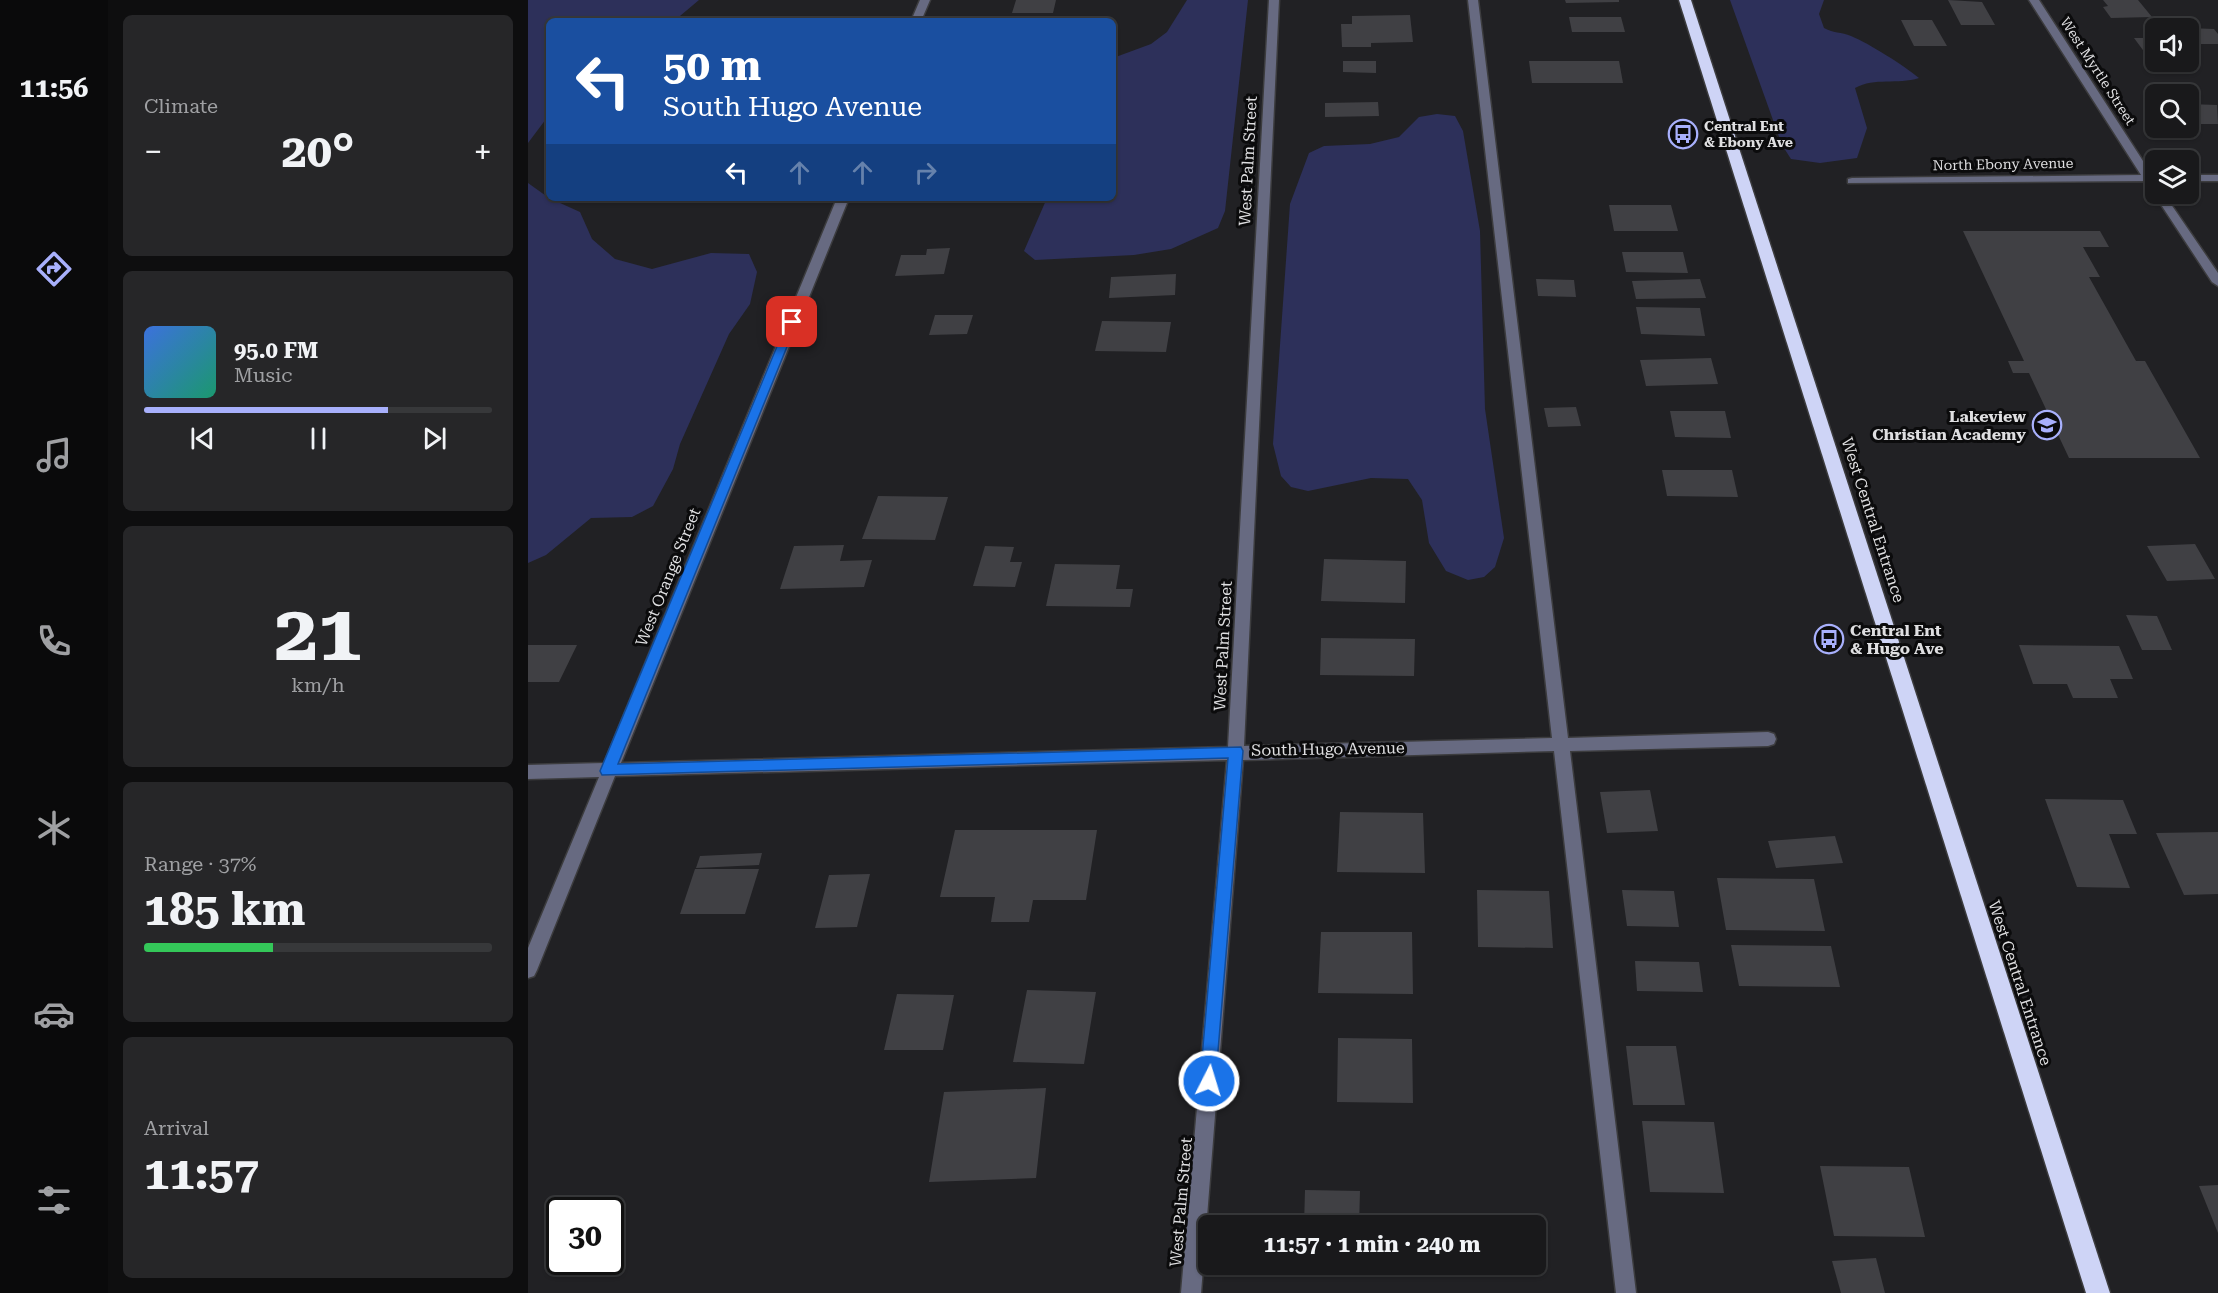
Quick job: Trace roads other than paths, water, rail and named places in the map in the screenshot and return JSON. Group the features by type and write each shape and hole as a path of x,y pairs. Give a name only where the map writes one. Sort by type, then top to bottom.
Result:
{"highway":[{"name":"West Central Entrance","path":"1685,0 2098,1293"}],"street":[{"path":"917,18 925,0"},
{"name":"West Palm Street","path":"1191,1293 1236,751 1274,0"},
{"path":"1473,0 1626,1293"},
{"name":"West Myrtle Street","path":"2034,0 2145,169"},
{"path":"2199,178 2218,178"},
{"name":"North Ebony Avenue","path":"1852,181 2145,181"},
{"name":"West Orange Street","path":"528,970 842,201"},
{"path":"2166,204 2218,282"},
{"name":"South Hugo Avenue","path":"528,772 1236,751 1768,739"}],"place":[{"name":"Central Ent & Ebony Ave","path":"1683,134"},
{"name":"Lakeview Christian Academy","path":"2047,425"},
{"name":"Central Ent & Hugo Ave","path":"1829,639"}]}
